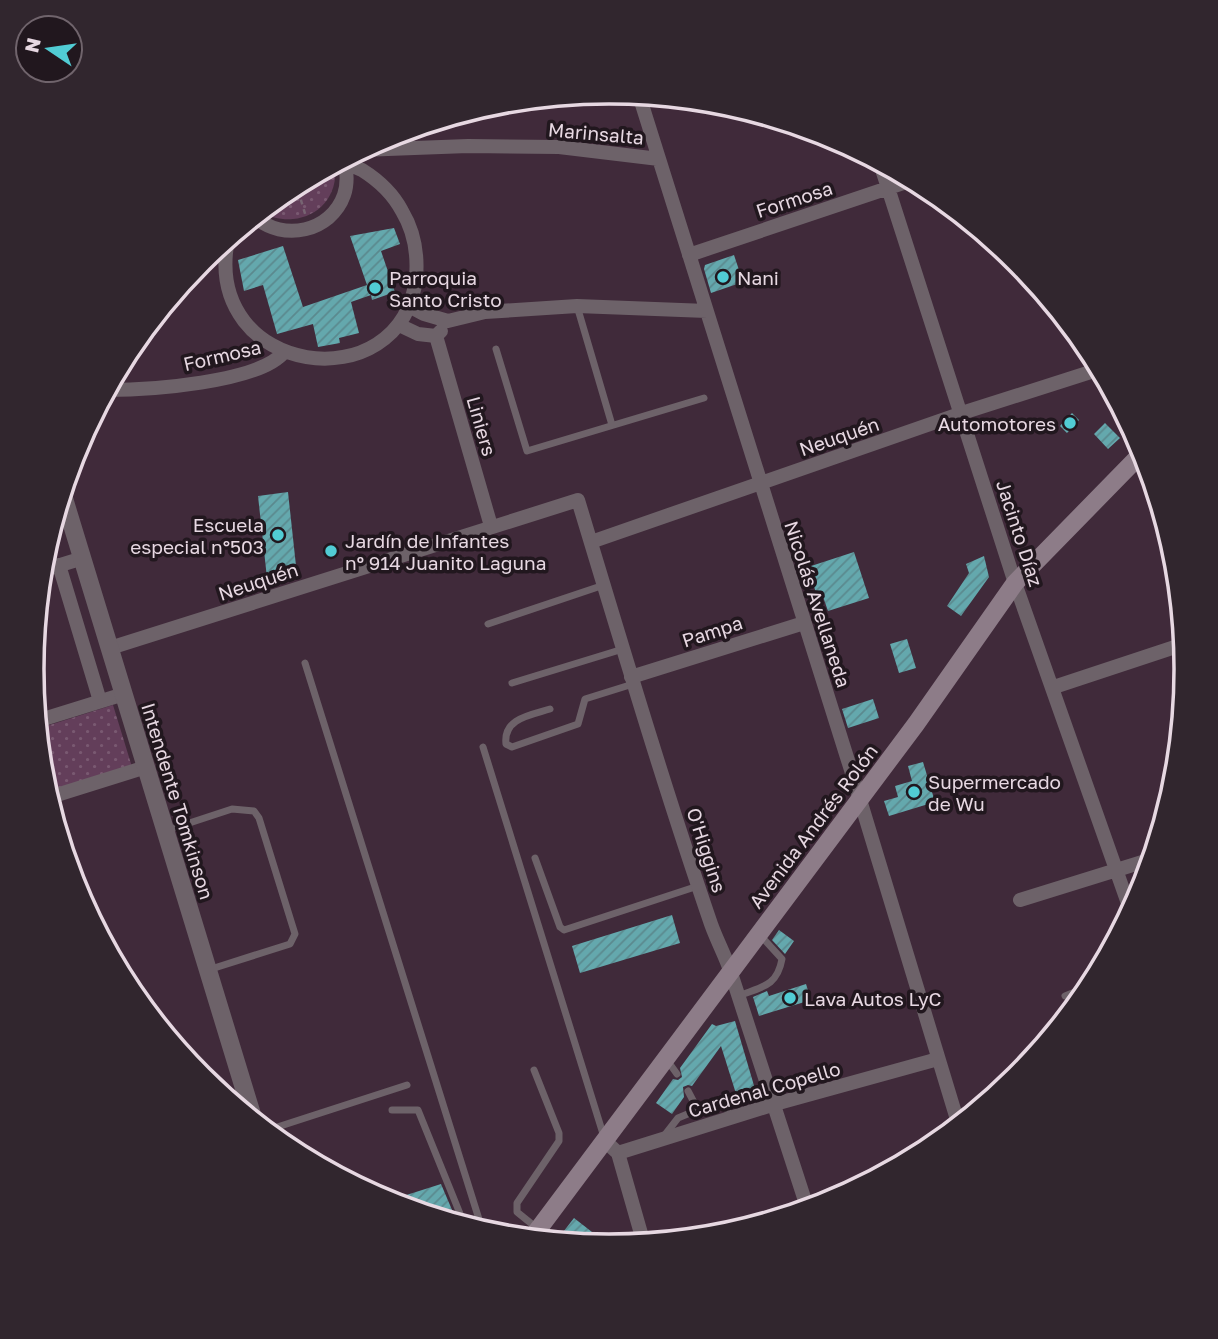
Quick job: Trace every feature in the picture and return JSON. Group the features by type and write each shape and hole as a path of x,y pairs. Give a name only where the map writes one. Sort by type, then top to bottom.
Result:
{"main road":[{"name":"Avenida Andrés Rolón","path":"538,1230 611,1147 665,1058 859,799 1015,583 1134,461"}],"street":[{"name":"Nicolás Avellaneda","path":"642,105 956,1116"},
{"name":"Marinsalta","path":"389,149 559,147 659,159"},
{"path":"353,166 379,182 392,196 407,221 416,249 417,268 409,306 399,325 418,334 436,336 448,321"},
{"path":"263,222 284,231 309,229 324,222 336,210 344,195 346,170"},
{"name":"Jacinto Díaz","path":"885,176 1015,583 1054,687 1126,897"},
{"name":"Formosa","path":"689,254 899,185"},
{"path":"227,254 225,270 234,304 243,320 255,333 284,352"},
{"path":"409,306 448,321 485,312 577,306 707,311"},
{"name":"Formosa","path":"118,389 189,384 250,373 276,362 284,352 325,359 346,356 365,349 399,325"},
{"name":"Liniers","path":"436,336 491,526"},
{"name":"Neuquén","path":"591,542 962,413 1090,372"},
{"name":"Neuquén","path":"110,648 578,500"},
{"name":"O'Higgins","path":"578,500 632,680 805,1200"},
{"name":"Intendente Tomkinson","path":"67,509 249,1104"},
{"path":"54,567 83,558"},
{"path":"60,565 100,701"},
{"name":"Pampa","path":"632,680 804,623"},
{"path":"1054,687 1173,648"},
{"path":"46,718 124,694"},
{"path":"58,794 146,767"},
{"path":"1020,901 1139,863"},
{"name":"Cardenal Copello","path":"611,1147 663,1139 775,1104 938,1059"},
{"path":"611,1147 641,1234"}],"lane":[{"path":"577,306 612,425"},
{"path":"496,349 527,451 704,398"},
{"path":"488,624 604,585"},
{"path":"512,683 623,649"},
{"path":"305,663 479,1219"},
{"path":"550,709 518,720 509,727 505,736 506,744 512,747 578,724 585,699 632,680"},
{"path":"483,747 611,1147"},
{"path":"165,831 232,809 254,811 260,818 295,934 290,944 207,970"},
{"path":"535,858 560,928 564,930 699,886"},
{"path":"737,997 772,983 779,974 782,959 758,934"},
{"path":"1065,996 1072,993"},
{"path":"665,1058 677,1074"},
{"path":"531,1229 517,1212 517,1203 559,1141 559,1133 534,1070"},
{"path":"278,1127 407,1086"},
{"path":"688,1091 698,1110"},
{"path":"663,1139 673,1122 721,1100 731,1118"},
{"path":"392,1110 418,1110 460,1214"}],"path":[{"path":"300,197 309,229"}],"shaded area":[{"path":"335,175 331,194 314,212 302,218 271,217"},
{"path":"113,705 132,767 57,790 47,726"}],"building":[{"path":"394,228 400,244 381,251 395,292 372,300 371,295 351,302 359,333 339,338 340,343 318,347 313,324 277,334 263,285 244,291 238,260 283,246 303,307 367,285 350,236"},
{"name":"Nani","path":"734,255 743,282 711,293 705,265"},
{"name":"Automotores","path":"1072,413 1079,420 1067,433 1060,426"},
{"path":"1105,423 1120,438 1108,449 1094,434"},
{"name":"Escuela especial n°503","path":"288,492 297,575 267,578 258,496"},
{"path":"854,552 869,598 828,611 821,591 816,593 808,567"},
{"path":"984,556 989,577 961,616 947,606 969,573 966,564"},
{"path":"907,639 916,668 899,673 890,644"},
{"path":"873,699 879,718 848,728 842,709"},
{"name":"Supermercado de Wu","path":"923,762 935,802 889,816 884,801 898,797 895,786 912,781 908,766"},
{"path":"672,915 680,943 580,973 572,946"},
{"path":"779,930 794,941 785,954 772,940"},
{"name":"Lava Autos LyC","path":"806,984 811,1000 759,1016 753,997 767,991 769,996"},
{"path":"735,1021 755,1089 751,1096 738,1100 721,1046 692,1086 683,1087 684,1097 672,1114 656,1103 673,1079 682,1077 680,1068 712,1024 716,1026"},
{"path":"441,1184 453,1212 427,1205 403,1196"},
{"path":"574,1218 592,1232 590,1234 562,1233"}],"place":[{"name":"Nani","path":"723,277"},
{"name":"Parroquia Santo Cristo","path":"375,288"},
{"name":"Automotores","path":"1070,423"},
{"name":"Escuela especial n°503","path":"278,535"},
{"name":"Jardín de Infantes nº 914 Juanito Laguna","path":"331,551"},
{"name":"Supermercado de Wu","path":"914,792"},
{"name":"Lava Autos LyC","path":"790,998"}]}
